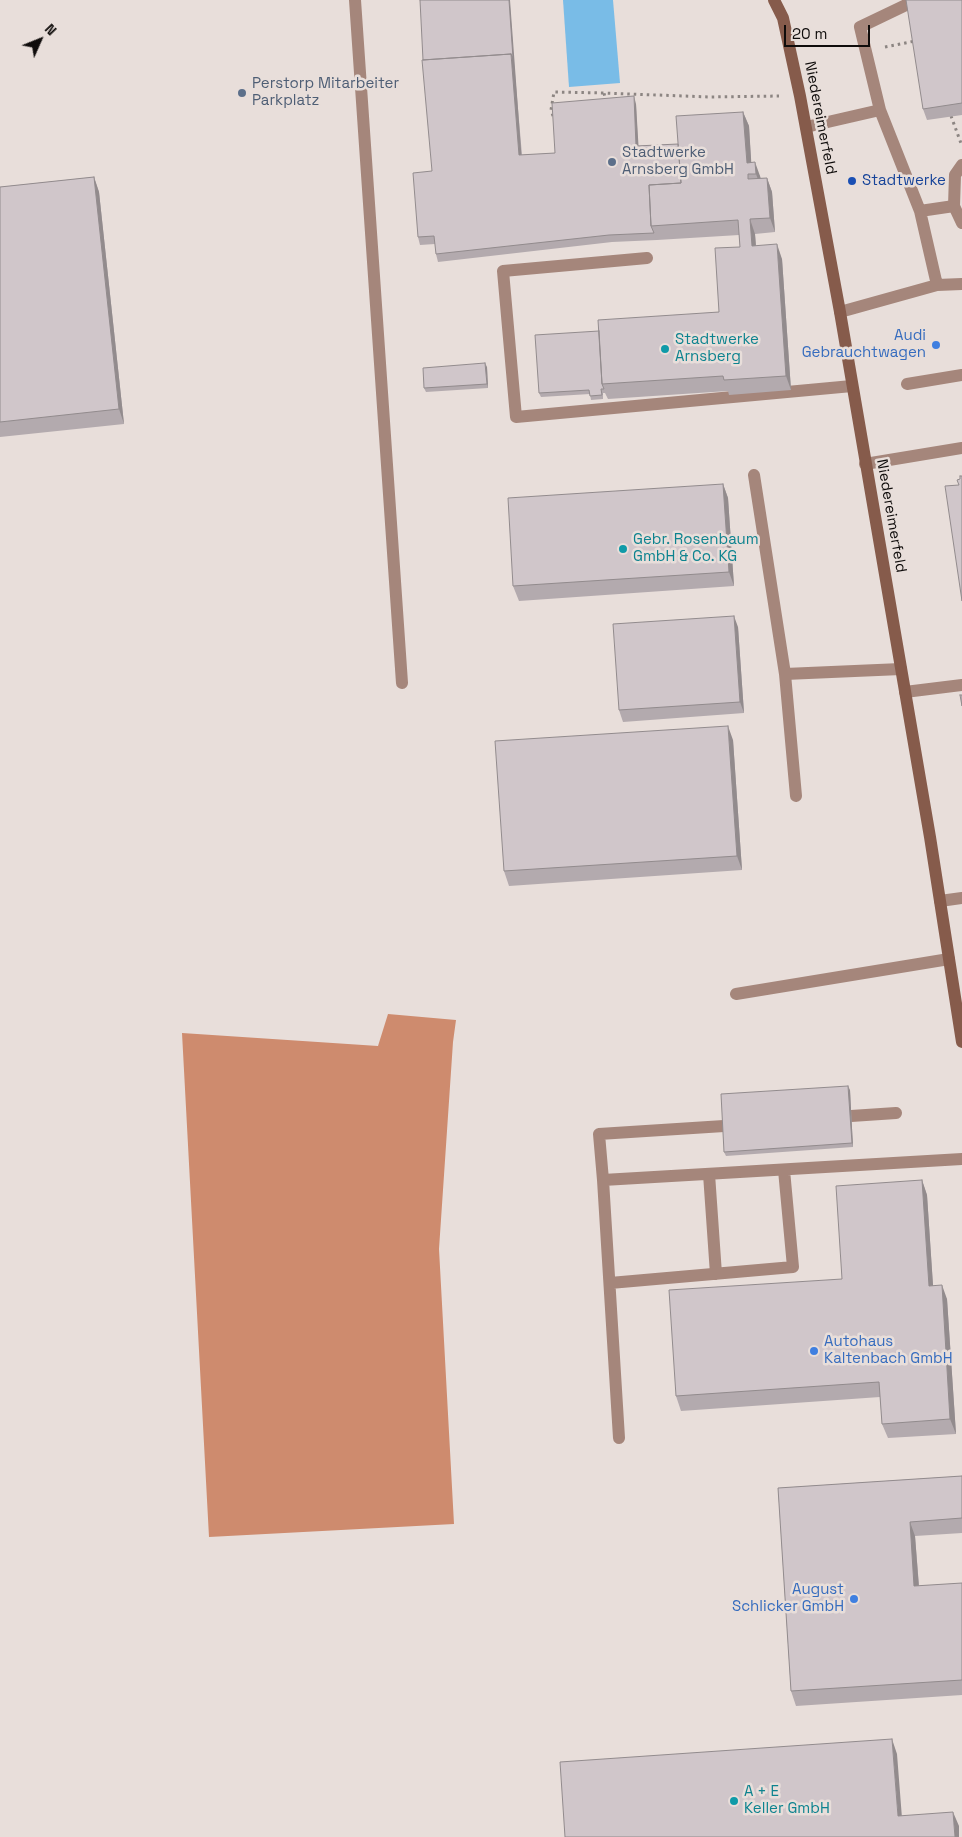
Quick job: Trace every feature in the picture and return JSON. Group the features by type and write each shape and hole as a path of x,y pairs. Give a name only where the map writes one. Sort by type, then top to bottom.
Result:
{"street":[{"name":"Niedereimerfeld","path":"774,0 783,18 800,96 840,312 940,901 962,1042"}],"lane":[{"path":"356,0 402,682"},
{"path":"910,3 860,27 880,110 920,211 937,285"},
{"path":"806,127 880,110"},
{"path":"962,165 955,175 954,206 962,223"},
{"path":"920,211 954,206"},
{"path":"648,258 503,271 516,416 852,386"},
{"path":"840,312 937,285 962,284"},
{"path":"907,384 962,375"},
{"path":"865,464 962,448"},
{"path":"754,475 785,674 796,796"},
{"path":"785,674 901,669"},
{"path":"905,692 962,684"},
{"path":"940,901 962,898"},
{"path":"736,994 949,959"},
{"path":"851,1116 896,1113"},
{"path":"619,1438 599,1134 724,1126"},
{"path":"603,1180 962,1159"},
{"path":"610,1283 793,1267 784,1170"},
{"path":"710,1174 716,1274"}],"path":[{"path":"866,50 916,41"},
{"path":"556,125 552,110 554,92 709,97 800,96"},
{"path":"604,93 607,107"},
{"path":"951,116 962,146"}],"shaded area":[{"path":"388,1014 456,1020 439,1249 454,1524 209,1537 182,1033 378,1046"}],"water":[{"path":"563,0 613,0 620,83 569,87"}],"building":[{"path":"420,0 509,0 513,58 511,54 423,60"},
{"path":"906,0 962,0 962,103 923,109"},
{"name":"Stadtwerke Arnsberg GmbH","path":"511,54 519,155 555,153 552,103 634,96 636,146 678,144 681,183 649,185 651,226 654,233 609,235 436,254 434,236 418,237 413,173 432,171 422,60"},
{"path":"743,112 747,163 755,162 756,174 748,174 748,179 767,178 770,218 750,219 752,246 777,244 786,376 724,380 723,376 602,384 598,320 719,312 715,248 740,247 738,220 651,226 649,185 681,183 676,116"},
{"path":"94,177 119,409 0,422 0,187"},
{"path":"599,331 602,384 604,389 601,389 602,395 590,396 589,390 539,393 535,335"},
{"path":"485,363 487,384 424,388 423,368"},
{"path":"960,476 962,476 962,601 945,486 959,485 957,480 960,479"},
{"name":"Gebr. Rosenbaum GmbH & Co. KG","path":"723,484 729,572 513,586 508,498"},
{"path":"734,616 740,702 619,710 613,624"},
{"path":"728,726 737,856 504,871 495,741"},
{"path":"848,1086 852,1143 724,1152 721,1094"},
{"name":"Autohaus Kaltenbach GmbH","path":"922,1180 929,1286 942,1285 950,1419 882,1424 879,1382 676,1396 669,1290 842,1279 836,1186"},
{"name":"August Schlicker GmbH","path":"962,1476 962,1518 910,1522 914,1586 962,1583 962,1680 791,1691 778,1488"},
{"name":"A + E Keller GmbH","path":"892,1739 898,1816 953,1812 955,1837 565,1837 560,1762"}],"place":[{"name":"Perstorp Mitarbeiter Parkplatz","path":"242,93"},
{"name":"Stadtwerke Arnsberg GmbH","path":"612,162"},
{"name":"Stadtwerke","path":"852,181"},
{"name":"Audi Gebrauchtwagen","path":"936,345"},
{"name":"Stadtwerke Arnsberg","path":"665,349"},
{"name":"Gebr. Rosenbaum GmbH & Co. KG","path":"623,549"},
{"name":"Autohaus Kaltenbach GmbH","path":"814,1351"},
{"name":"August Schlicker GmbH","path":"854,1599"},
{"name":"A + E Keller GmbH","path":"734,1801"}]}
